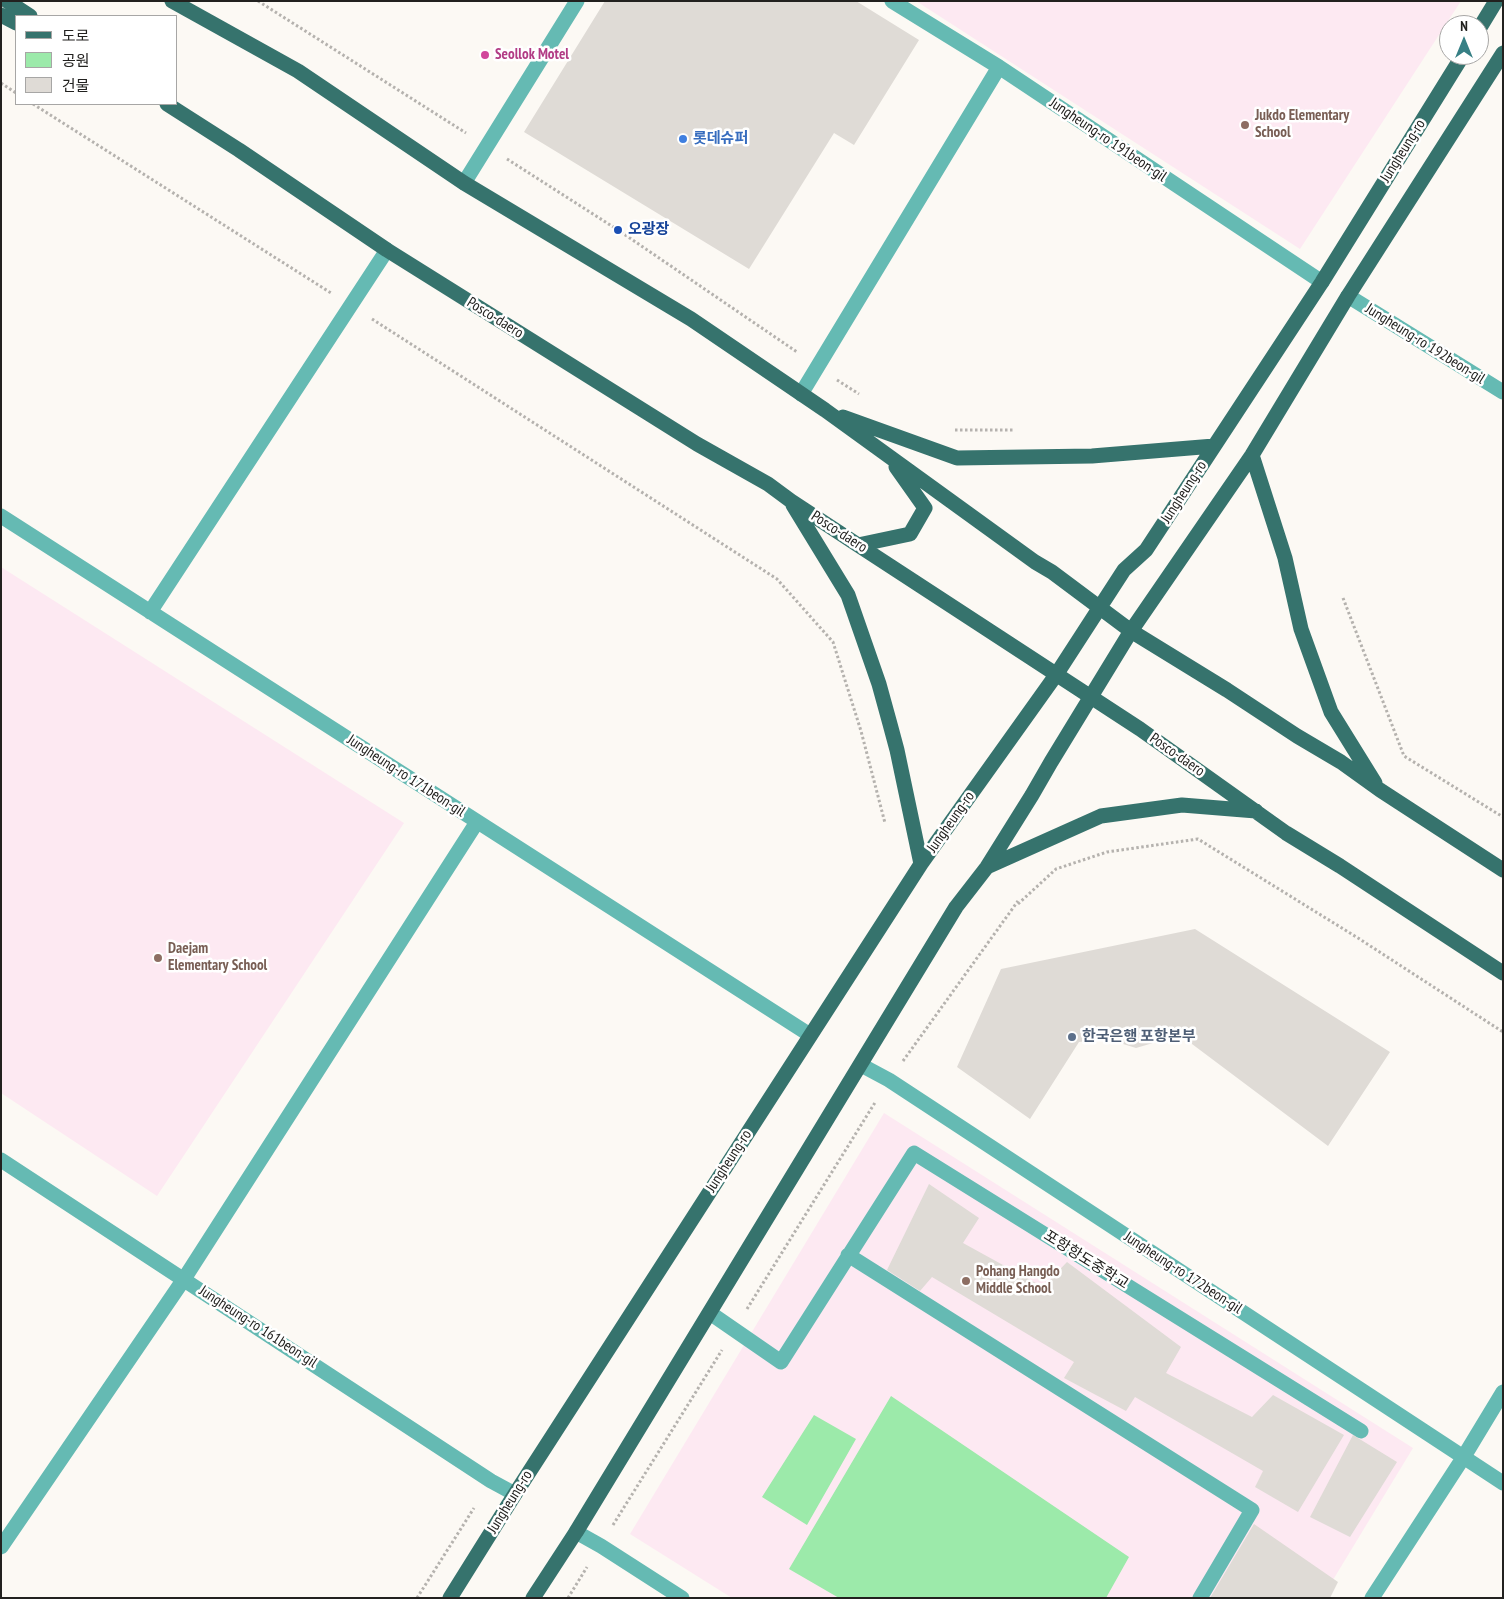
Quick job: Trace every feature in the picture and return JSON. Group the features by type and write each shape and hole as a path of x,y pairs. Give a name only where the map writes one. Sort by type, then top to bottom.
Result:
{"main road":[{"path":"7,1 28,15"},
{"path":"172,1 298,71 464,183 691,319 825,410 1131,630 1341,762 1380,790 1503,870"},
{"path":"181,1 219,27"},
{"path":"1488,15 1496,1"},
{"path":"1,16 15,23"},
{"name":"Jungheung-ro","path":"533,1598 576,1532 956,908 987,867 1131,630 1252,456 1348,296 1503,53"},
{"name":"Jungheung-ro","path":"450,1598 921,864 1056,675 1124,570 1146,550 1322,282 1457,65"},
{"name":"Posco-daero","path":"169,105 387,250 697,444 768,484 1090,698 1140,729 1286,833 1349,871 1503,973"},
{"path":"825,410 957,458 1092,456 1214,446"},
{"path":"858,545 910,534 925,508 888,456"},
{"path":"1252,456 1285,558 1301,629 1331,712 1380,790"},
{"path":"791,501 848,595 879,684 897,750 921,864"},
{"path":"987,867 1101,816 1182,805 1256,810"}],"street":[{"path":"464,183 577,1"},
{"name":"Jungheung-ro 191beon-gil","path":"892,1 999,67 1322,282"},
{"path":"801,394 999,67"},
{"path":"150,612 387,250"},
{"name":"Jungheung-ro 192beon-gil","path":"1348,296 1503,392"},
{"name":"Jungheung-ro 171beon-gil","path":"1,516 810,1035"},
{"path":"1,1547 184,1278 477,822"},
{"name":"Jungheung-ro 172beon-gil","path":"861,1065 889,1080 1503,1483"},
{"name":"포항항도중학교","path":"710,1313 781,1362 914,1153 1361,1431"},
{"name":"Jungheung-ro 161beon-gil","path":"1,1160 184,1278 491,1481 515,1494"},
{"path":"848,1255 1252,1510 1200,1598"},
{"path":"1372,1598 1463,1458 1503,1392"},
{"path":"576,1532 682,1598"}],"path":[{"path":"258,1 618,230 862,396"},
{"path":"1,84 15,92"},
{"path":"36,105 777,579 833,642 860,731 885,825"},
{"path":"949,430 1018,430"},
{"path":"1343,598 1404,756 1503,817"},
{"path":"1014,908 1056,869 1106,852 1198,839 1358,938 1503,1032"},
{"path":"568,1598 889,1080 1018,901"}],"shaded area":[{"name":"Jukdo Elementary School","path":"916,1 1461,1 1452,15 1439,15 1439,35 1300,249"},
{"name":"Daejam Elementary School","path":"1,567 404,823 157,1196 1,1093"},
{"name":"Pohang Hangdo Middle School","path":"884,1113 1413,1448 1322,1598 732,1598 630,1534"}],"green space":[{"path":"891,1396 1129,1557 1106,1598 839,1598 789,1569"},
{"path":"814,1415 856,1439 807,1525 762,1497"}],"building":[{"name":"롯데슈퍼","path":"605,1 856,1 919,40 854,145 834,133 749,269 524,132"},
{"name":"한국은행 포항본부","path":"1195,929 1390,1052 1328,1146 1180,1035 1136,1048 1107,1039 1079,1042 1030,1119 957,1067 1001,969"},
{"path":"929,1184 979,1218 963,1243 1043,1287 1067,1262 1181,1347 1166,1373 1252,1417 1273,1395 1344,1435 1298,1512 1255,1487 1263,1471 1135,1397 1126,1411 1064,1378 1074,1362 932,1277 920,1291 887,1270"},
{"path":"1353,1435 1397,1462 1350,1537 1310,1517"},
{"path":"1254,1524 1338,1582 1330,1598 1210,1598"}],"place":[{"name":"Seollok Motel","path":"485,55"},
{"name":"Jukdo Elementary School","path":"1245,125"},
{"name":"롯데슈퍼","path":"683,139"},
{"name":"오광장","path":"618,230"},
{"name":"Daejam Elementary School","path":"158,958"},
{"name":"한국은행 포항본부","path":"1072,1037"},
{"name":"Pohang Hangdo Middle School","path":"966,1281"}]}
